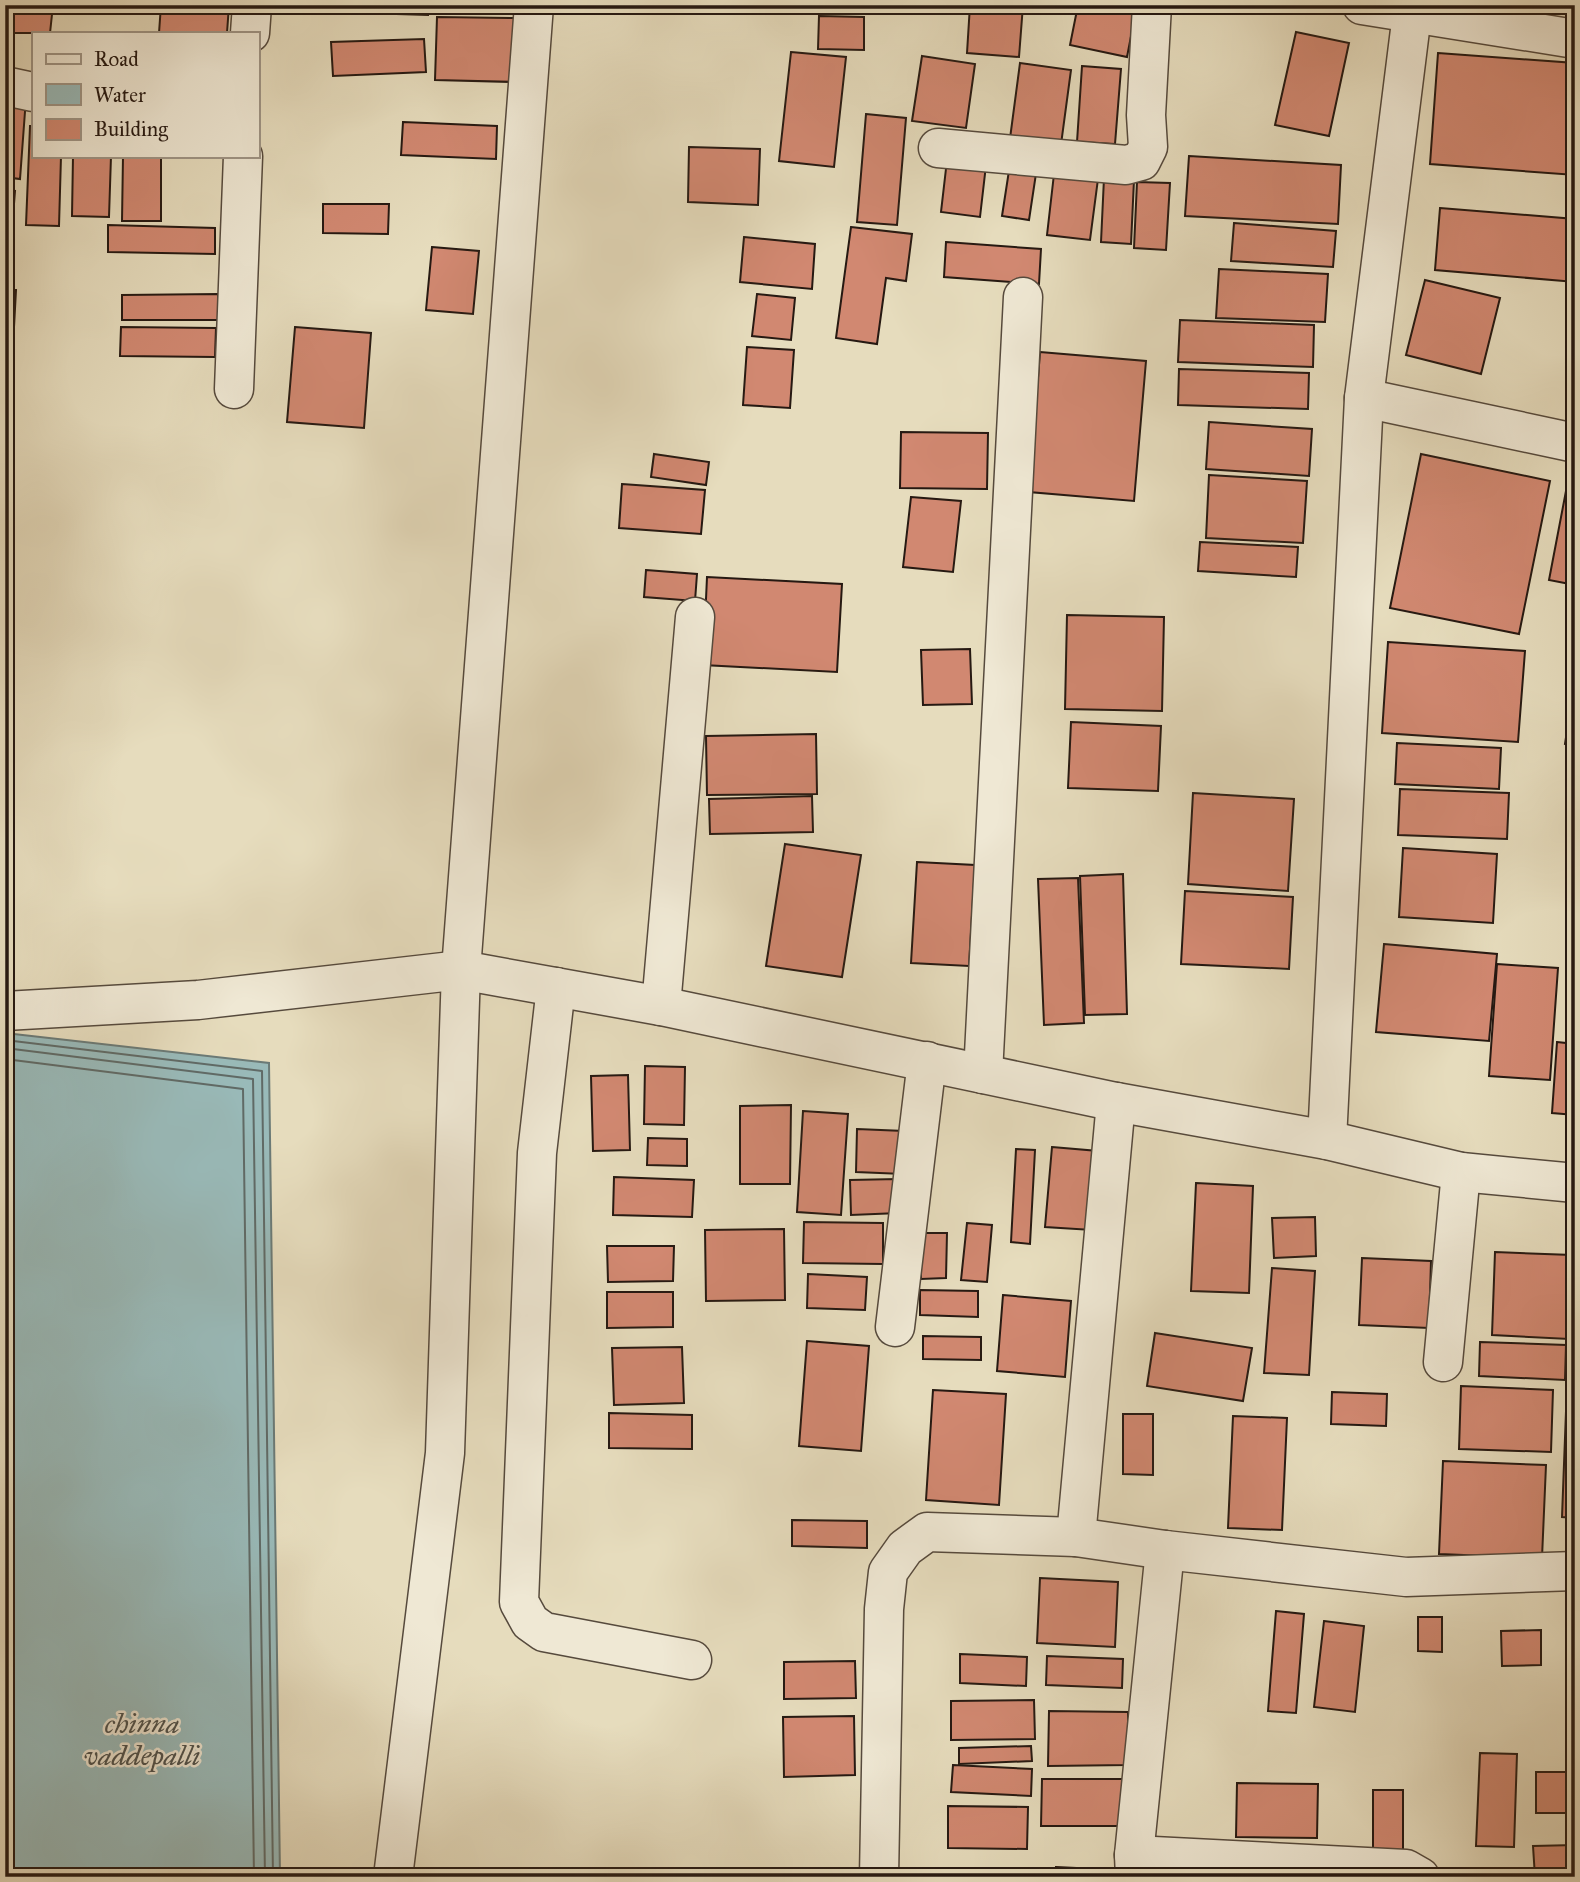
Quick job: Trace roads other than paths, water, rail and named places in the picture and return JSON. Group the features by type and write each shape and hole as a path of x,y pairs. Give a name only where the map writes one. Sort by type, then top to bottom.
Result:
{"street":[{"path":"250,32 252,5"},
{"path":"393,1877 444,1453 461,970 534,5"},
{"path":"938,148 1126,165 1140,161 1148,147 1146,115 1152,5"},
{"path":"1362,5 1575,38"},
{"path":"1327,1140 1364,398 1412,14"},
{"path":"5,86 32,92"},
{"path":"234,389 243,158"},
{"path":"983,1074 1023,297"},
{"path":"1364,398 1575,443"},
{"path":"661,1006 695,617"},
{"path":"5,1011 198,1000 461,970 661,1006 1116,1102 1327,1140 1461,1172 1575,1183"},
{"path":"556,987 537,1153 519,1602 530,1622 544,1632 692,1660"},
{"path":"895,1328 927,1060"},
{"path":"1076,1536 1116,1102"},
{"path":"1443,1362 1461,1172"},
{"path":"878,1877 884,1609 888,1572 905,1548 927,1532 1076,1536 1165,1550 1406,1577 1575,1571"},
{"path":"1165,1550 1134,1866 1406,1869 1420,1877"}],"water":[{"name":"chinna vaddepalli","path":"5,1033 269,1063 280,1877 5,1877"}]}
